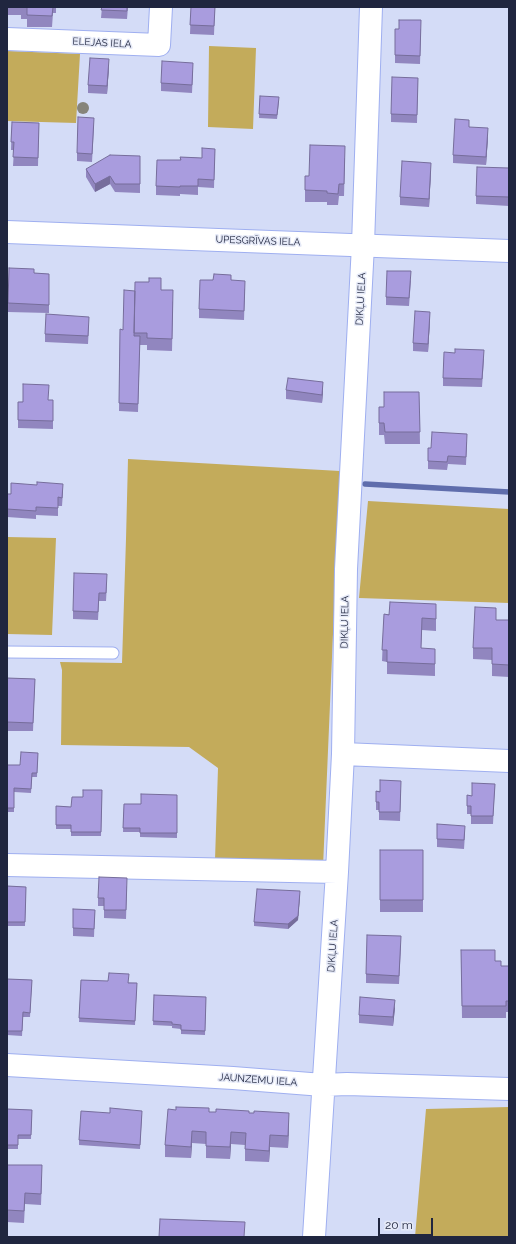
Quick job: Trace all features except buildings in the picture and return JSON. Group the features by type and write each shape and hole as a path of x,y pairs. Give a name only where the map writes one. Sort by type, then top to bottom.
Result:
{"street":[{"name":"ELEJAS IELA","path":"7,39 160,46 161,7"},
{"name":"DIKĻU IELA","path":"314,1237 338,872 343,754 346,569 363,245 371,7"},
{"name":"UPESGRĪVAS IELA","path":"7,232 509,251"},
{"path":"343,754 509,761"},
{"path":"7,864 338,872"},
{"name":"JAUNZEMU IELA","path":"7,1065 233,1078 323,1085 347,1084 509,1089"}],"lane":[{"path":"7,652 114,653"}],"shaded area":[{"path":"209,46 256,48 253,129 208,127"},
{"path":"7,51 80,54 76,123 7,121"},
{"path":"128,459 340,471 323,867 215,860 218,768 189,747 61,745 62,670 60,662 122,663"},
{"path":"368,501 509,509 509,603 359,598"},
{"path":"7,537 56,538 52,635 7,634"},
{"path":"509,1107 509,1237 415,1237 426,1109"}],"waterway":[{"path":"365,484 509,492"}]}
